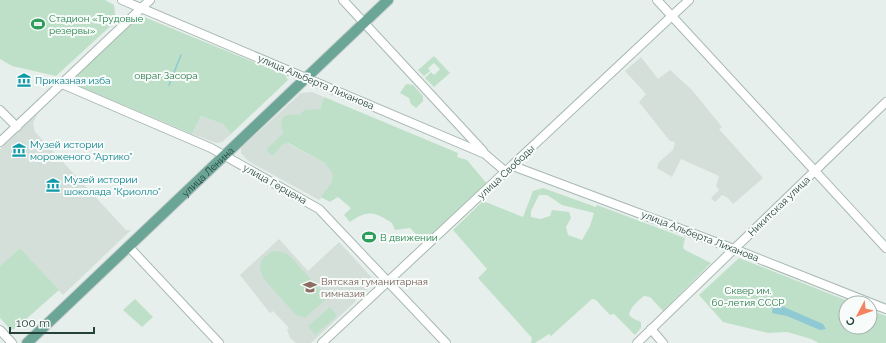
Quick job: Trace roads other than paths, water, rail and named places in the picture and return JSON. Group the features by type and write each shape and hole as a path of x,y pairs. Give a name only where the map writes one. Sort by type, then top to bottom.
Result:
{"main road":[{"name":"улица Ленина","path":"27,343 388,0"}],"street":[{"name":"улица Альберта Лиханова","path":"122,0 140,9 306,77 485,154 506,172"},
{"path":"0,142 150,0"},
{"path":"343,0 485,154"},
{"path":"657,0 886,248"},
{"name":"улица Свободы","path":"322,343 689,0"},
{"name":"улица Герцена","path":"62,84 224,155 319,209 446,343"},
{"name":"Никитская улица","path":"636,343 886,102"},
{"path":"0,110 16,127"},
{"name":"улица Альберта Лиханова","path":"513,166 734,249 886,309"},
{"path":"128,246 219,343"},
{"path":"651,329 663,343"},
{"path":"0,330 12,343"}],"water":[{"path":"777,304 823,324 826,329 820,330 787,316 772,313 773,305"}],"waterway":[{"path":"169,85 181,55"}],"place":[{"name":"Стадион «Трудовые резервы»","path":"38,24"},
{"name":"Приказная изба","path":"24,80"},
{"name":"Музей истории мороженого \"Артико\"","path":"19,150"},
{"name":"Музей истории шоколада \"Криолло\"","path":"53,185"},
{"name":"В движении","path":"369,237"},
{"name":"Вятская гуманитарная гимназия","path":"310,287"}],"park label":[{"name":"овраг Засора","path":"166,75"},
{"name":"Сквер им. 60-летия СССР","path":"748,296"}]}
